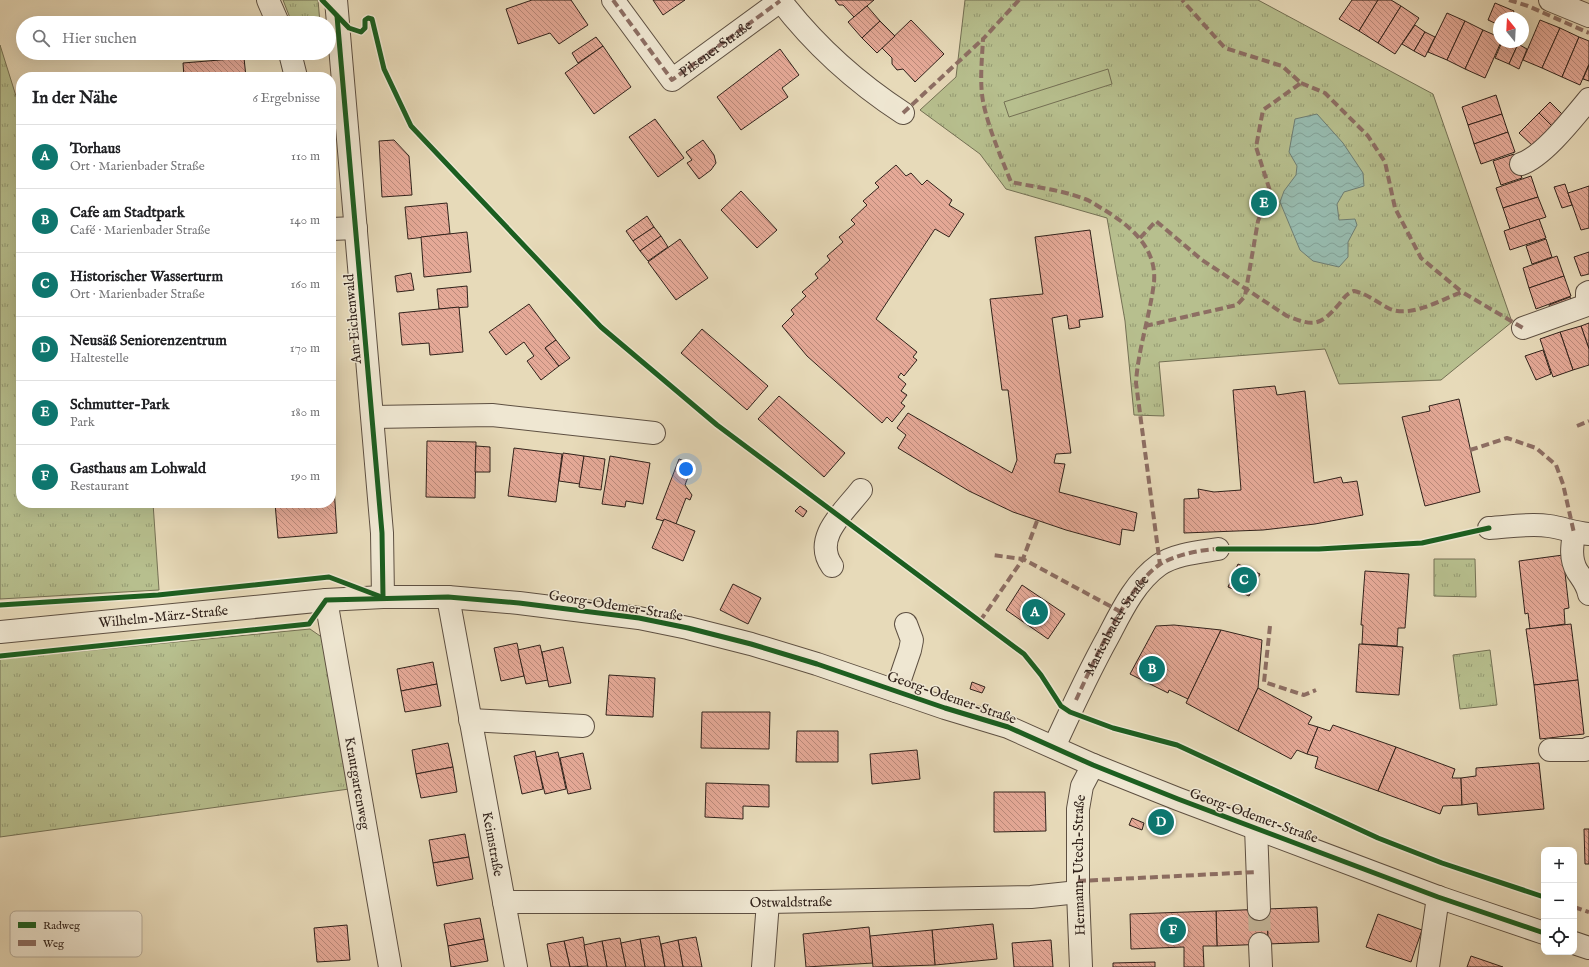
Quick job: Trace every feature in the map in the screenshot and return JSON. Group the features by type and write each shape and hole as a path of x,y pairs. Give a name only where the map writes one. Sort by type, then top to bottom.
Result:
{"street":[{"path":"268,0 275,16"},
{"name":"Am Eichenwald","path":"336,0 373,417 382,532 383,598"},
{"name":"Pilsener Straße","path":"613,0 672,80 780,0 819,46 845,69 903,113"},
{"path":"1550,0 1589,16"},
{"path":"292,60 295,72"},
{"path":"1521,164 1528,162 1548,144 1567,125 1589,99"},
{"path":"336,229 356,228"},
{"path":"1523,328 1587,305 1587,293 1589,292"},
{"path":"373,417 492,415 654,433"},
{"path":"832,566 827,559 825,541 830,530 861,490"},
{"path":"1489,528 1524,525 1548,526 1581,533 1572,554 1577,570 1586,582 1589,594"},
{"name":"Marienbader Straße","path":"1054,747 1094,661 1127,602 1140,584 1160,565 1183,556 1218,549"},
{"name":"Georg-Odemer-Straße","path":"326,600 448,597 586,610 688,628 817,664 1008,727 1092,765 1438,897 1541,932"},
{"name":"Keimstraße","path":"448,597 516,967"},
{"name":"Wilhelm-März-Straße","path":"0,632 326,600"},
{"name":"Krautgartenweg","path":"326,600 390,967"},
{"path":"896,691 912,640 906,624"},
{"path":"470,720 583,726"},
{"path":"1550,750 1585,750 1589,748"},
{"name":"Hermann-Utech-Straße","path":"1081,967 1078,892 1078,809 1082,786 1092,765"},
{"path":"1256,828 1259,909"},
{"name":"Ostwaldstraße","path":"504,902 768,902 1031,897 1078,892"},
{"path":"1428,967 1438,897"},
{"path":"763,967 768,902"},
{"path":"1260,944 1261,967"},
{"path":"1577,944 1589,948"}],"green space":[{"path":"283,0 318,0 319,16 289,16"},
{"path":"965,0 1258,0 1433,94 1512,322 1441,380 1339,384 1325,349 1159,362 1164,416 1134,415 1125,321 1107,218 1006,189 980,154 920,110 956,77"},
{"path":"0,45 16,96 16,508 153,508 159,590 0,599"},
{"path":"1108,69 1112,84 1009,117 1004,102"},
{"path":"1434,559 1475,559 1476,597 1434,596"},
{"path":"310,629 323,638 349,789 0,837 0,659"},
{"path":"1490,650 1497,705 1460,709 1453,655"}],"water":[{"path":"1317,114 1343,143 1363,173 1364,186 1344,192 1337,204 1339,220 1355,219 1357,225 1348,242 1348,257 1339,267 1313,261 1300,250 1280,202 1284,191 1296,175 1297,166 1289,152 1295,119"}],"building":[{"path":"532,0 571,0 588,25 559,44 550,33 518,44 506,9"},
{"path":"653,0 685,0 663,15"},
{"path":"835,0 874,0 854,17 843,5 839,5"},
{"path":"1352,0 1378,0 1359,31 1339,19"},
{"path":"1378,0 1391,0 1401,6 1378,43 1359,31"},
{"path":"1495,3 1514,11 1493,12 1493,22 1488,20"},
{"path":"867,6 880,21 862,38 848,22"},
{"path":"1401,6 1419,18 1395,54 1378,43"},
{"path":"1447,13 1465,21 1447,60 1428,52"},
{"path":"911,20 944,54 915,82 903,69 897,70 892,64 892,58 882,48"},
{"path":"1540,20 1560,28 1542,68 1523,60"},
{"path":"880,21 895,36 877,53 862,38"},
{"path":"1465,21 1483,30 1465,69 1447,60"},
{"path":"1415,25 1425,32 1414,51 1402,44"},
{"path":"1560,28 1579,37 1562,77 1542,68"},
{"path":"1483,30 1493,34 1493,48 1498,48 1485,78 1465,69"},
{"path":"1425,32 1435,37 1425,57 1414,51"},
{"path":"596,37 603,46 578,63 572,53"},
{"path":"1579,37 1589,41 1589,64 1580,85 1562,77"},
{"path":"603,46 631,87 594,114 565,73"},
{"path":"1499,48 1516,48 1509,64 1495,58"},
{"path":"1516,48 1527,49 1519,69 1509,64"},
{"path":"780,49 799,75 782,88 788,97 741,130 717,97"},
{"path":"220,60 244,60 245,72 184,72 183,63"},
{"path":"1589,65 1589,81 1583,79"},
{"path":"1496,95 1502,114 1468,125 1462,107"},
{"path":"1550,102 1564,116 1553,127 1539,113"},
{"path":"1539,113 1553,127 1534,147 1519,133"},
{"path":"1502,114 1508,132 1474,144 1468,125"},
{"path":"655,119 684,158 658,177 629,137"},
{"path":"1508,132 1515,152 1481,164 1474,144"},
{"path":"394,140 409,156 412,195 382,197 379,141"},
{"path":"703,140 714,155 716,163 711,170 699,179 687,163 692,160 686,152"},
{"path":"1514,154 1522,178 1501,185 1493,161"},
{"path":"896,165 906,176 911,173 922,185 927,180 952,200 949,205 964,214 949,237 935,229 876,319 917,352 913,357 917,360 904,376 901,373 898,377 906,384 901,391 907,395 901,403 905,406 892,422 887,417 882,423 807,356 782,326 794,314 791,310 806,296 802,292 818,278 815,274 830,260 827,256 843,242 839,237 855,224 851,220 867,205 863,201 879,187 875,183"},
{"path":"1531,176 1538,197 1503,208 1496,188"},
{"path":"1565,184 1572,205 1562,208 1554,187"},
{"path":"1589,186 1589,228 1581,230 1568,193"},
{"path":"741,191 777,230 757,248 721,210"},
{"path":"1538,197 1546,217 1510,229 1503,208"},
{"path":"447,203 450,234 408,239 405,207"},
{"path":"647,216 654,227 633,241 626,231"},
{"path":"1539,219 1546,238 1510,250 1504,231"},
{"path":"654,227 661,236 640,251 633,241"},
{"path":"1090,230 1103,317 1079,320 1080,327 1069,329 1067,315 1052,318 1071,453 1056,454 1054,463 1065,464 1059,492 1137,513 1134,531 1122,529 1120,545 1066,530 1013,512 969,491 898,448 906,435 897,428 908,413 1012,473 1017,460 1008,390 1002,390 990,299 1043,294 1035,237"},
{"path":"467,232 471,272 424,277 421,237"},
{"path":"661,236 668,247 648,261 640,251"},
{"path":"680,239 708,278 676,300 648,262"},
{"path":"1546,239 1552,257 1532,264 1526,246"},
{"path":"1589,252 1589,274 1581,276 1574,257"},
{"path":"1557,256 1564,276 1529,288 1523,268"},
{"path":"411,273 414,290 397,292 395,276"},
{"path":"1564,276 1571,296 1536,309 1529,288"},
{"path":"467,286 468,307 439,309 437,289"},
{"path":"1570,297 1573,306 1552,313 1549,305"},
{"path":"529,304 556,340 545,348 559,366 541,380 527,361 534,356 524,342 506,355 489,332"},
{"path":"459,307 463,352 430,355 429,343 402,345 399,313"},
{"path":"1589,323 1589,349 1581,326"},
{"path":"1581,326 1589,349 1589,365 1573,370 1560,332"},
{"path":"702,329 768,386 747,410 681,353"},
{"path":"1560,332 1573,370 1553,377 1540,339"},
{"path":"556,340 570,358 559,366 545,348"},
{"path":"1543,350 1551,374 1536,380 1525,356"},
{"path":"1275,386 1277,395 1305,391 1314,483 1341,477 1343,483 1357,481 1363,515 1315,524 1263,530 1184,533 1184,499 1199,498 1198,489 1214,492 1241,490 1233,390"},
{"path":"779,396 845,453 824,477 758,419"},
{"path":"1459,399 1480,492 1425,506 1402,417 1430,411 1429,406"},
{"path":"427,441 476,442 475,498 426,497"},
{"path":"476,446 490,447 490,472 475,472"},
{"path":"514,448 562,454 556,502 508,496"},
{"path":"563,453 584,456 580,484 559,481"},
{"path":"584,456 605,459 601,490 579,487"},
{"path":"610,456 650,463 643,504 626,501 625,507 602,504"},
{"path":"679,459 693,464 685,485 692,495 690,500 686,498 676,524 656,519"},
{"path":"800,506 807,511 803,517 795,511"},
{"path":"275,508 335,508 337,533 278,538"},
{"path":"664,519 695,531 683,561 652,548"},
{"path":"1563,555 1569,608 1564,609 1565,624 1530,629 1528,613 1525,614 1519,561"},
{"path":"1238,564 1260,574 1249,596 1228,587"},
{"path":"1365,571 1409,574 1405,628 1398,628 1397,646 1362,644 1363,625 1361,625"},
{"path":"733,584 761,598 748,624 720,610"},
{"path":"1022,585 1065,614 1048,639 1006,610"},
{"path":"1571,624 1578,680 1534,685 1526,629"},
{"path":"1174,625 1221,630 1188,699 1169,690 1168,693 1130,674 1156,626"},
{"path":"1221,630 1262,640 1258,688 1238,731 1186,703"},
{"path":"517,643 524,676 501,681 494,648"},
{"path":"1359,644 1403,647 1399,695 1356,692"},
{"path":"540,645 548,680 526,684 518,650"},
{"path":"563,647 571,683 549,687 542,652"},
{"path":"433,662 437,684 401,691 397,669"},
{"path":"609,675 655,678 653,717 606,715"},
{"path":"1578,680 1584,734 1540,739 1534,685"},
{"path":"972,682 985,687 982,693 970,689"},
{"path":"437,684 441,706 405,712 401,691"},
{"path":"1258,688 1312,717 1308,724 1318,727 1307,754 1297,750 1291,759 1238,731"},
{"path":"702,712 770,712 769,749 701,748"},
{"path":"1333,725 1396,747 1378,791 1315,768 1318,757 1307,754 1318,727 1330,731"},
{"path":"797,731 838,731 838,762 796,762"},
{"path":"448,743 453,767 416,774 412,750"},
{"path":"1396,747 1455,769 1452,778 1461,778 1462,805 1443,806 1440,814 1378,791"},
{"path":"917,750 920,779 872,784 870,754"},
{"path":"535,751 543,789 522,794 514,756"},
{"path":"558,752 566,789 545,794 536,757"},
{"path":"583,753 591,789 568,794 560,758"},
{"path":"1539,763 1544,809 1478,815 1477,803 1462,805 1461,778 1476,776 1476,768"},
{"path":"453,767 457,792 421,798 416,774"},
{"path":"706,783 769,785 769,807 743,806 743,819 705,817"},
{"path":"994,792 1045,792 1046,831 994,832"},
{"path":"1132,818 1144,823 1142,830 1129,825"},
{"path":"1584,829 1589,829 1589,864 1585,864"},
{"path":"465,834 469,857 433,863 429,840"},
{"path":"469,857 473,879 437,886 433,863"},
{"path":"1317,907 1319,942 1268,944 1267,909"},
{"path":"1267,909 1268,944 1217,946 1216,911"},
{"path":"1216,911 1217,946 1203,946 1204,967 1184,967 1184,947 1131,949 1130,914"},
{"path":"1378,914 1422,930 1411,962 1366,947"},
{"path":"480,918 484,939 448,946 444,924"},
{"path":"993,924 997,959 935,965 932,930"},
{"path":"347,925 350,960 317,962 314,928"},
{"path":"869,927 873,963 806,967 803,934"},
{"path":"932,930 935,965 873,967 870,936"},
{"path":"659,936 665,967 645,967 640,939"},
{"path":"583,937 588,966 570,967 564,941"},
{"path":"696,937 702,967 683,967 678,940"},
{"path":"620,938 626,967 607,967 602,941"},
{"path":"484,939 488,961 451,967 448,946"},
{"path":"640,939 645,967 626,967 621,943"},
{"path":"678,940 683,967 665,967 661,944"},
{"path":"1051,940 1053,967 1014,967 1012,943"},
{"path":"564,941 570,967 551,967 547,944"},
{"path":"602,941 607,967 588,967 584,945"},
{"path":"1471,956 1503,967 1467,967"},
{"path":"1155,962 1155,967 1113,967 1113,963"}],"tunnel":[{"path":"1259,909 1260,944"}],"marked path":[{"path":"613,0 672,80 780,1"},
{"path":"1019,0 983,39 981,81 982,98 986,116 1011,182 1067,193 1090,201 1113,215 1139,238 1151,258 1154,269 1154,282 1139,358 1136,383 1160,565"},
{"path":"1145,326 1237,305 1245,296 1258,221 1270,191 1256,147 1263,110 1301,83 1282,66 1225,48 1182,0"},
{"path":"1509,0 1528,6 1589,33"},
{"path":"903,113 983,39"},
{"path":"1301,83 1325,93 1368,136 1385,162 1395,208 1421,258 1462,292"},
{"path":"1140,238 1156,221 1202,260 1287,316 1304,322 1311,323 1322,320 1333,311 1346,296 1354,291 1368,296 1390,309 1399,311 1408,311 1427,306 1462,292 1523,328"},
{"path":"1577,426 1589,421"},
{"path":"1470,450 1507,438 1536,448 1556,465 1563,484 1574,533"},
{"path":"1037,521 1023,559 1121,612"},
{"path":"1076,700 1112,627 1134,591 1147,576 1159,565 1172,558 1197,551 1221,549"},
{"path":"980,621 1023,559 992,555"},
{"path":"1270,626 1264,682 1304,695 1316,690"},
{"path":"1078,881 1257,872"},
{"path":"1577,908 1589,912"}],"cycle path":[{"path":"322,0 349,28 361,32 365,28 365,20 368,18 372,19 384,69 411,126 601,327 717,425 1024,654 1041,675 1061,706 1070,712 1113,728 1177,745 1378,838 1442,863 1541,896"},
{"path":"337,16 382,533 383,597"},
{"path":"1218,549 1319,549 1422,543 1489,528"},
{"path":"0,605 158,595 329,577 379,596"},
{"path":"0,656 309,624 326,600 448,597 519,603 639,618 688,628 751,644 817,664 945,708 1008,727 1093,765 1178,799 1438,897 1541,932"}],"place":[{"name":"Schmutter-Park","path":"1264,203"},
{"name":"Historischer Wasserturm","path":"1244,580"},
{"name":"Torhaus","path":"1035,612"},
{"name":"Cafe am Stadtpark","path":"1152,669"},
{"name":"Neusäß Seniorenzentrum","path":"1161,822"},
{"name":"Gasthaus am Lohwald","path":"1173,930"}]}
